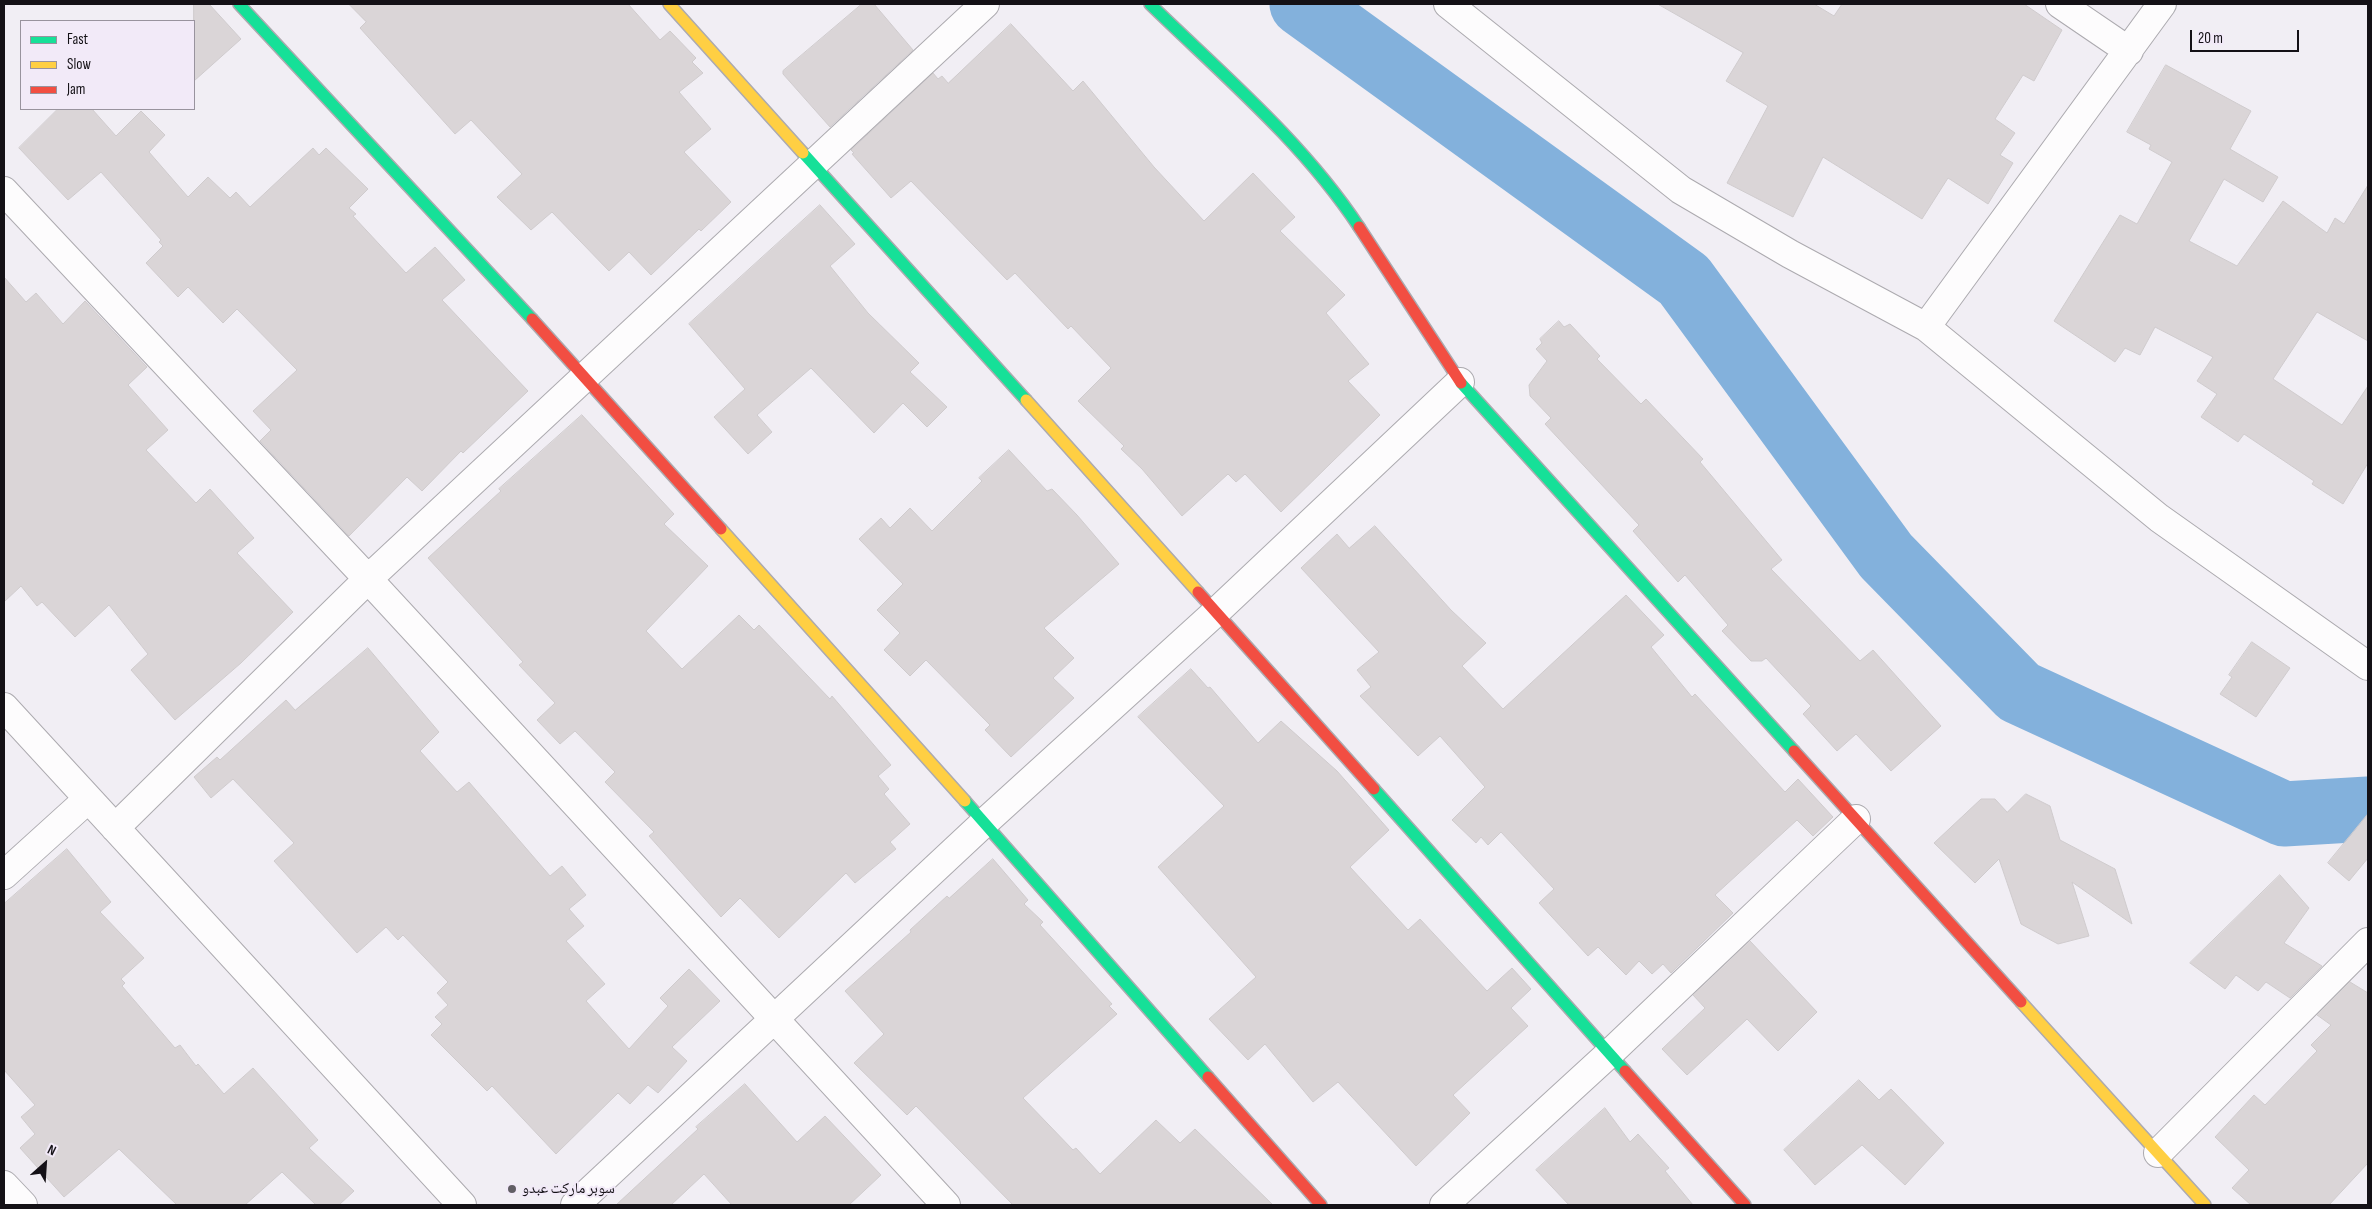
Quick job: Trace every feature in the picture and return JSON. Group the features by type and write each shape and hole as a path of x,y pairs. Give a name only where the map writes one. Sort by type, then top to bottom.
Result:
{"street":[{"path":"238,4 585,377 984,823 1321,1205"},
{"path":"669,4 1611,1052 1745,1205"},
{"path":"115,828 368,579 985,4"},
{"path":"1150,4 1278,129 1343,203 1460,382 2205,1205"},
{"path":"1448,4 1681,190 1790,254 1926,327 2159,518 2231,571 2368,666"},
{"path":"2060,4 2129,52"},
{"path":"1926,327 2129,52 2162,4"},
{"path":"4,191 368,579 946,1205"},
{"path":"576,1205 984,823 1216,612 1460,382"},
{"path":"4,707 462,1205"},
{"path":"4,875 88,799"},
{"path":"1444,1205 1611,1052 1856,820"},
{"path":"2158,1153 2368,942"},
{"path":"4,1185 23,1205"}],"building":[{"path":"194,4 209,4 241,39 195,80 195,20"},
{"path":"349,4 628,4 660,40 670,31 696,58 692,62 703,73 679,92 711,129 684,152 731,202 701,231 699,229 651,275 629,252 609,271 552,212 531,230 497,197 522,174 471,120 455,134 360,28 366,22"},
{"path":"862,4 874,4 913,50 830,127 783,74 783,71"},
{"path":"1658,4 1814,4 1834,16 1842,4 2024,4 2062,30 2034,81 2023,75 1995,119 2015,133 2000,155 2013,163 1988,204 1948,178 1922,219 1823,157 1793,217 1727,183 1768,106 1726,81 1743,53"},
{"path":"1011,24 1073,91 1083,81 1154,167 1204,221 1253,173 1295,217 1280,231 1345,295 1326,313 1369,364 1348,381 1380,415 1281,512 1245,474 1236,482 1228,474 1182,516 1142,469 1121,449 1124,446 1078,401 1111,368 1071,326 1068,329 1015,273 1007,280 911,181 891,198 852,154 854,153 851,150 933,73 938,79 942,76 948,83"},
{"path":"2166,65 2251,111 2230,149 2278,177 2263,202 2224,179 2189,241 2237,266 2283,201 2327,233 2335,218 2344,224 2368,185 2368,341 2317,312 2273,379 2342,425 2368,386 2368,463 2343,504 2312,484 2314,481 2244,434 2238,442 2201,417 2217,394 2197,381 2213,357 2155,327 2140,355 2125,348 2115,362 2054,321 2120,215 2137,224 2172,162 2149,149 2151,145 2127,132"},
{"path":"57,110 93,110 116,136 141,111 165,135 149,152 188,197 208,177 230,198 236,192 250,207 313,148 319,155 326,148 368,189 349,208 356,214 353,216 406,273 435,247 465,280 442,300 528,391 463,453 461,451 422,491 407,477 349,536 260,441 271,430 253,411 297,370 237,309 223,323 188,287 178,297 146,263 163,246 159,242 161,240 101,172 68,200 19,148"},
{"path":"820,205 855,244 830,266 868,313 919,363 910,372 947,407 927,427 903,403 874,433 811,368 757,415 772,432 748,454 714,417 745,389 689,324"},
{"path":"4,277 26,302 36,293 63,324 85,301 147,367 128,385 168,430 146,450 196,503 210,489 254,538 237,553 293,612 241,663 175,720 131,670 148,654 109,605 75,637 42,602 37,606 21,586 4,602"},
{"path":"1559,321 1564,327 1570,324 1600,356 1597,359 1641,404 1646,399 1703,459 1700,462 1782,560 1771,569 1860,661 1873,650 1941,726 1891,771 1856,734 1837,751 1803,714 1811,706 1766,658 1762,661 1751,661 1722,631 1728,625 1685,575 1678,582 1633,531 1639,525 1545,424 1551,418 1530,396 1529,385 1547,361 1536,349 1542,343 1540,339"},
{"path":"582,415 674,514 664,524 708,566 646,631 682,669 739,615 754,630 759,625 830,699 832,696 891,765 878,776 889,789 884,794 910,824 890,842 896,849 855,883 846,873 779,938 740,898 721,917 649,836 654,832 605,782 615,772 575,731 560,744 537,720 555,703 519,665 523,662 428,558 501,491 499,489"},
{"path":"1009,450 1047,491 1052,489 1119,564 1044,628 1074,658 1053,678 1074,698 1011,757 985,730 990,725 926,660 910,676 884,650 900,633 877,610 903,584 859,539 881,518 890,528 910,508 932,531 982,481 979,478"},
{"path":"1375,526 1451,610 1486,643 1462,666 1503,709 1626,595 1664,635 1651,647 1692,697 1695,694 1785,792 1798,779 1833,817 1813,836 1797,820 1715,895 1733,913 1671,973 1663,964 1652,974 1639,961 1626,975 1598,947 1588,956 1539,903 1554,889 1501,832 1488,845 1481,837 1476,843 1452,820 1485,787 1440,736 1418,756 1360,696 1371,687 1357,670 1379,652 1301,568 1337,534 1349,548"},
{"path":"2252,642 2290,668 2256,717 2220,694 2232,677 2229,675"},
{"path":"368,648 439,732 420,751 457,792 469,782 550,876 562,866 586,895 569,909 584,926 566,941 605,984 586,1001 629,1049 668,1006 660,998 689,969 720,1001 672,1047 687,1061 658,1093 648,1085 630,1104 618,1093 556,1154 492,1086 487,1091 431,1035 442,1024 435,1017 448,1005 437,993 448,982 403,935 398,940 386,927 357,953 274,861 294,843 233,779 211,798 194,777 217,757 220,760 286,700 295,710"},
{"path":"1191,669 1208,688 1210,687 1258,743 1281,721 1337,771 1389,830 1350,867 1408,930 1420,919 1487,991 1512,968 1531,989 1511,1008 1528,1026 1453,1095 1470,1113 1416,1166 1338,1082 1313,1102 1265,1044 1248,1060 1209,1019 1256,977 1158,867 1224,806 1138,717"},
{"path":"2026,794 2050,806 2060,840 2115,869 2132,924 2072,882 2089,936 2058,944 2021,924 1999,859 1975,883 1934,843 1981,799 1995,799 2007,812"},
{"path":"2368,814 2368,858 2349,881 2328,863"},
{"path":"67,849 111,902 100,912 144,958 121,979 125,983 122,986 175,1048 180,1045 196,1066 198,1064 224,1094 253,1068 318,1140 309,1148 354,1191 339,1205 316,1205 282,1172 245,1205 177,1205 119,1149 64,1197 20,1148 35,1134 21,1117 35,1105 4,1070 4,904"},
{"path":"993,859 1028,900 1024,904 1043,922 1040,925 1112,1004 1109,1006 1117,1014 1023,1098 1073,1150 1076,1148 1100,1174 1156,1120 1180,1143 1195,1129 1273,1205 1013,1205 916,1106 907,1115 854,1063 884,1034 845,991 911,932 910,930 947,896 949,898"},
{"path":"2280,875 2309,908 2284,943 2322,966 2290,998 2266,982 2258,991 2236,975 2225,989 2190,963"},
{"path":"1750,941 1817,1012 1778,1051 1747,1019 1687,1075 1662,1049 1705,1008 1693,995"},
{"path":"2350,982 2368,993 2368,1163 2329,1205 2251,1205 2232,1188 2249,1170 2215,1137 2254,1095 2265,1105 2317,1051 2311,1045 2331,1025 2317,1015"},
{"path":"1859,1080 1879,1100 1891,1089 1944,1143 1905,1185 1862,1145 1815,1185 1784,1150"},
{"path":"745,1084 797,1142 825,1116 881,1175 849,1205 732,1205 704,1174 671,1205 616,1205 698,1129 696,1127"},
{"path":"1605,1108 1630,1142 1638,1134 1669,1168 1665,1171 1693,1205 1569,1205 1536,1170"}],"waterway":[{"path":"1302,4 1684,280 1886,556 2019,692 2284,814 2368,809"}],"traffic: fast":[{"path":"239,4 532,319"},
{"path":"1150,4 1233,83 1287,138 1313,166 1359,227"},
{"path":"803,153 1026,400"},
{"path":"1461,383 1794,751"},
{"path":"1374,789 1625,1071"},
{"path":"965,801 1208,1077"}],"traffic: slow":[{"path":"669,4 803,153"},
{"path":"1026,400 1198,592"},
{"path":"721,529 965,801"},
{"path":"2021,1002 2205,1205"}],"traffic: jam":[{"path":"1359,227 1461,383"},
{"path":"532,319 721,529"},
{"path":"1198,592 1374,789"},
{"path":"1794,751 2021,1002"},
{"path":"1625,1071 1745,1205"},
{"path":"1208,1077 1321,1205"}],"place":[{"name":"سوبر ماركت عبدو","path":"512,1189"}]}
